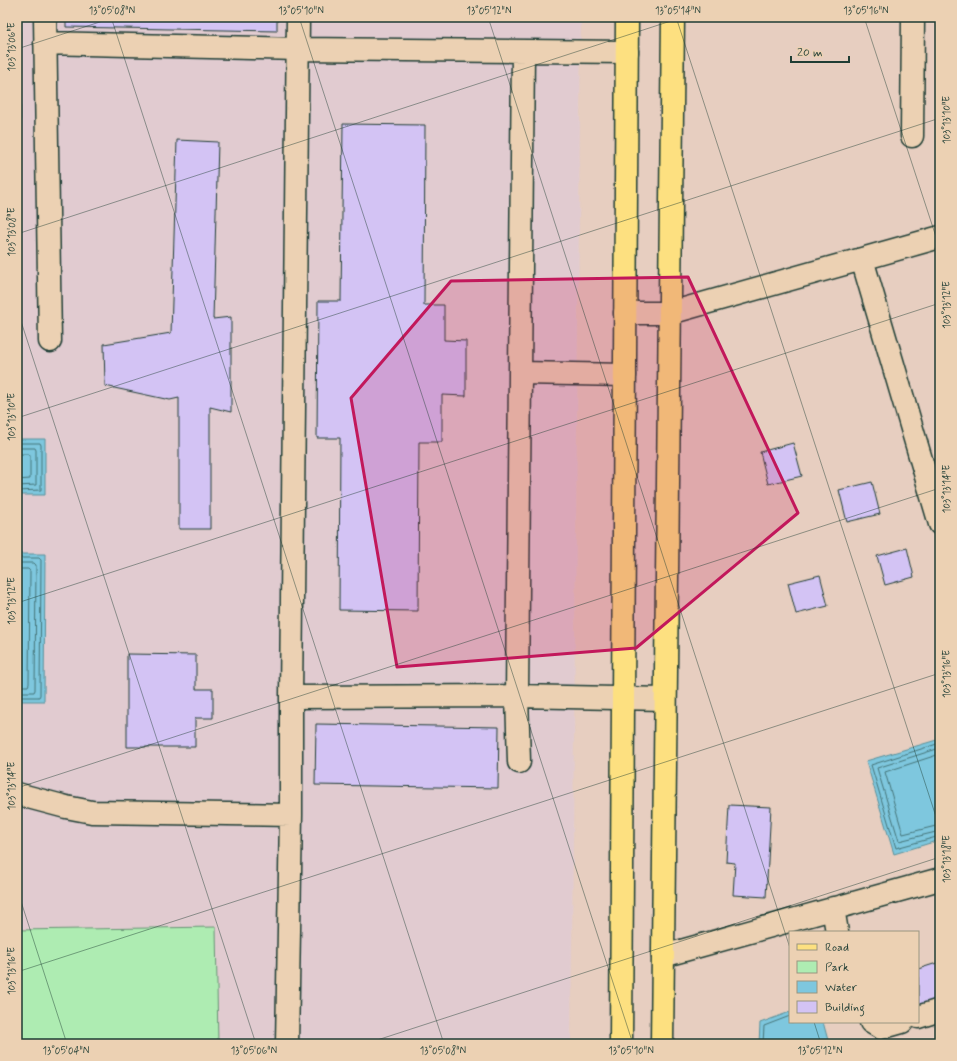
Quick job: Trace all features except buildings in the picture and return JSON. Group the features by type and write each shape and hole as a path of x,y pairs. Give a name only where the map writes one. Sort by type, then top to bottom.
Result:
{"main road":[{"path":"621,1044 627,17"},
{"path":"662,1044 673,17"}],"street":[{"path":"45,17 50,341"},
{"path":"287,1044 298,17"},
{"path":"912,136 913,17"},
{"path":"46,43 298,49 627,52"},
{"path":"519,762 517,696 523,52"},
{"path":"625,313 670,313 940,237"},
{"path":"862,259 940,524"},
{"path":"521,373 625,375"},
{"path":"291,697 517,696 666,699"},
{"path":"17,794 66,807 92,812 290,815"},
{"path":"663,956 940,879"},
{"path":"833,908 837,931"},
{"path":"919,1017 940,1010"},
{"path":"873,1023 881,1028 898,1023"}],"highlighted area":[{"path":"688,277 798,513 636,648 397,667 351,398 451,281"}],"shaded area":[{"path":"17,17 581,17 571,1044 17,1044"}],"green space":[{"path":"216,927 218,1044 17,1044 17,930"}],"water":[{"path":"17,439 45,439 45,495 17,495"},
{"path":"17,554 45,554 44,701 17,701"},
{"path":"940,739 940,840 894,854 866,761"},
{"path":"789,1012 789,1023 823,1023 829,1044 759,1044 760,1023"}]}
